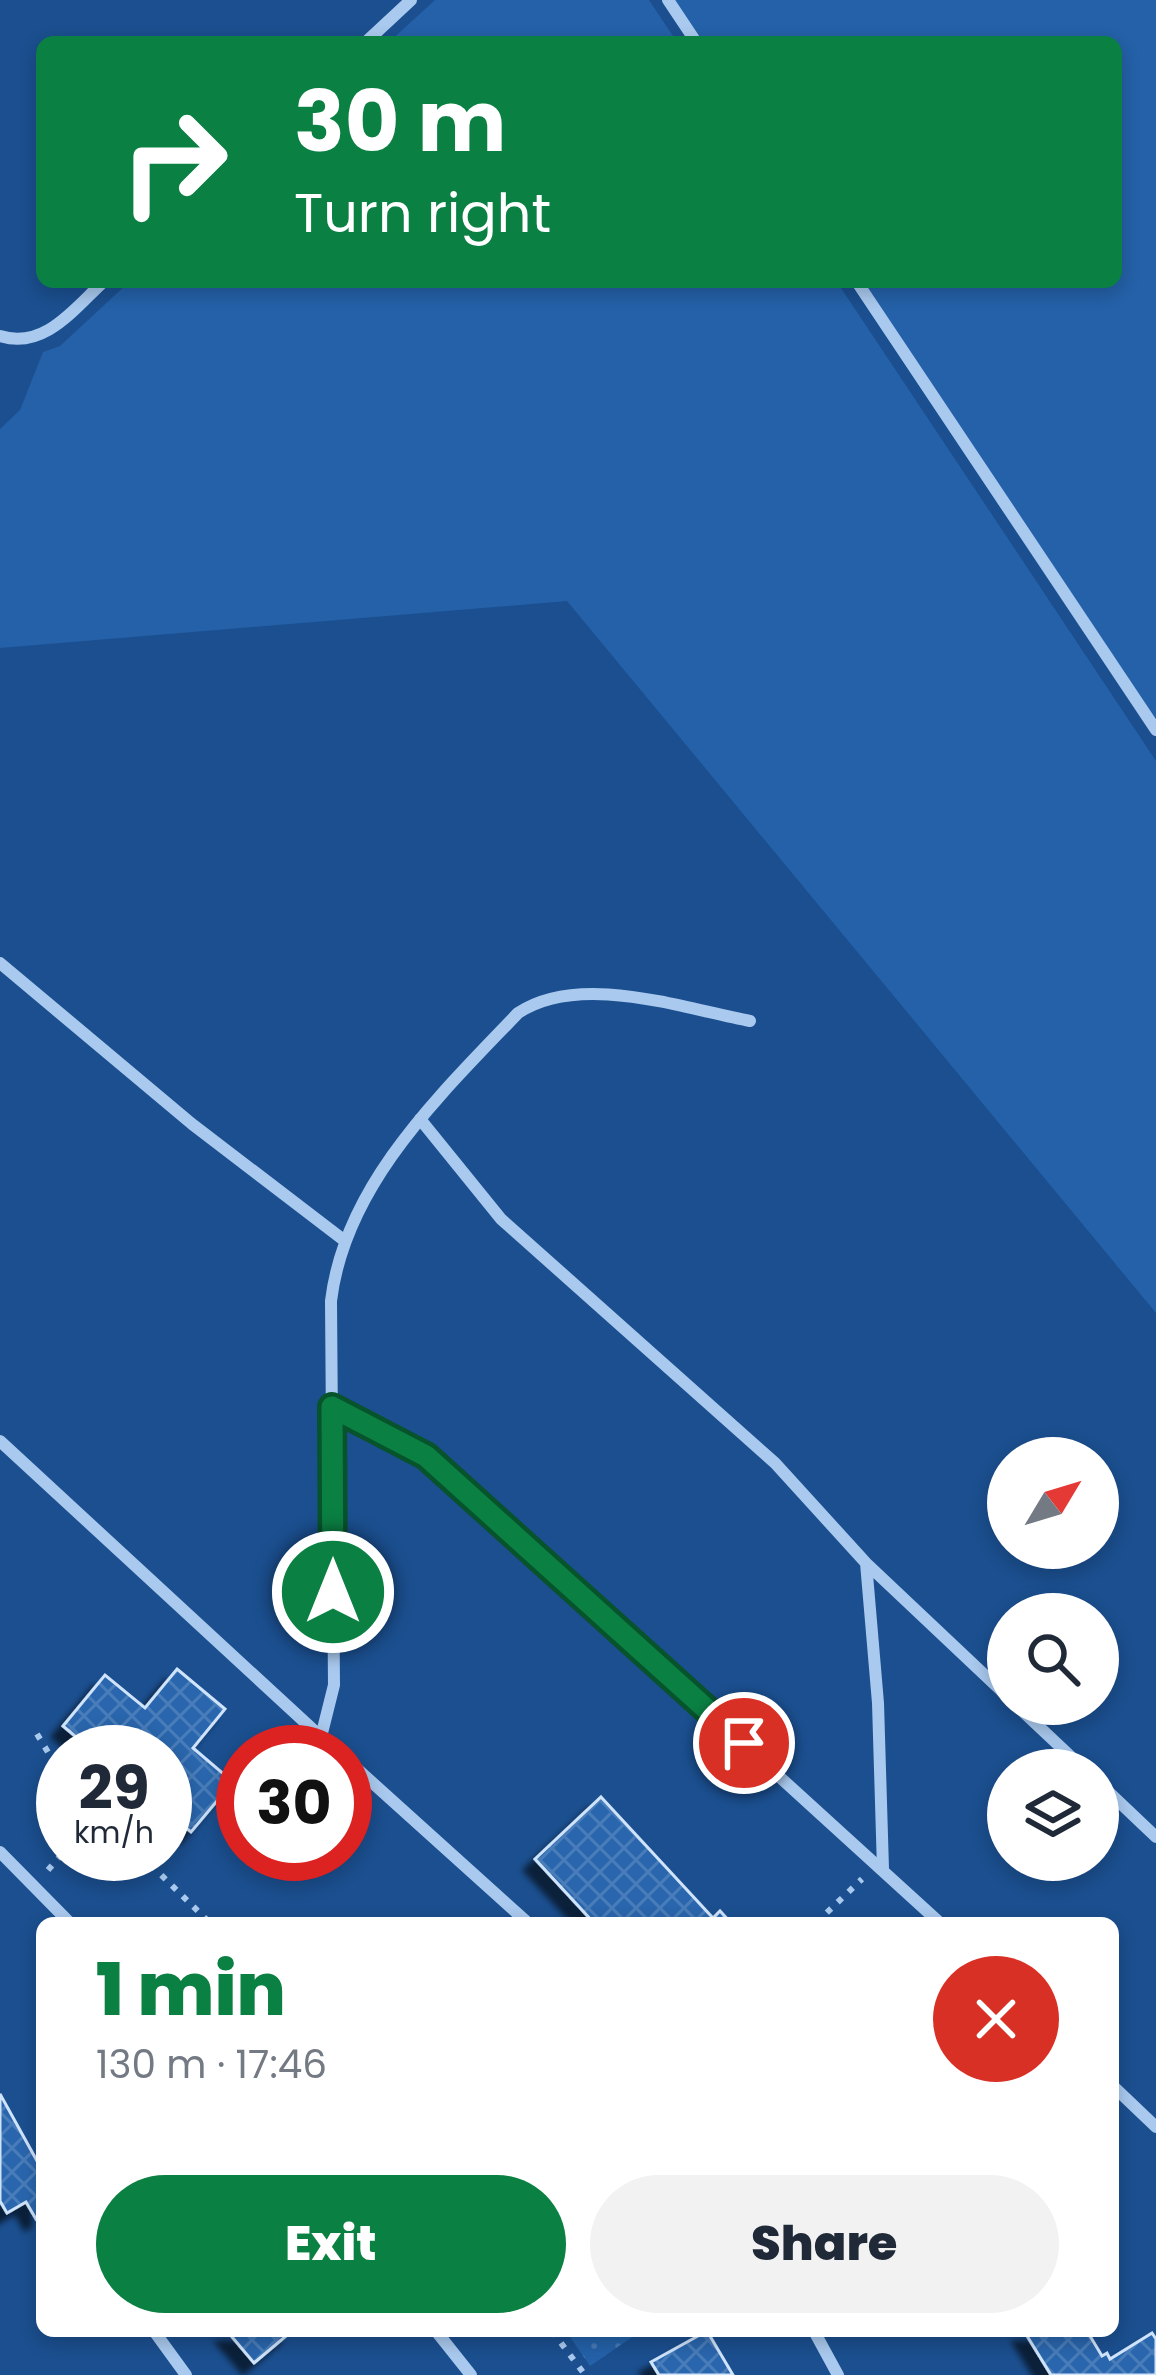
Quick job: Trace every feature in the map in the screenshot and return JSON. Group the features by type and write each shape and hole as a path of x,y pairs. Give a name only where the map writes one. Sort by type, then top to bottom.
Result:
{"street":[{"path":"372,36 412,0"},
{"path":"668,0 692,36"},
{"path":"0,336 21,340 51,329 96,288"},
{"path":"860,288 1156,730"},
{"path":"0,963 192,1124 344,1241"},
{"path":"324,1725 334,1684 332,1301 344,1241 361,1207 420,1119 518,1013 553,995 628,998 750,1021"},
{"path":"420,1119 501,1219 776,1463 866,1563 987,1677"},
{"path":"332,1407 426,1456 934,1917"},
{"path":"0,1441 308,1725"},
{"path":"866,1563 878,1703 880,1867"},
{"path":"1037,1725 1063,1749"},
{"path":"372,1782 521,1917"},
{"path":"1119,1802 1156,1837"},
{"path":"0,1852 64,1917"},
{"path":"1119,2092 1156,2127"},
{"path":"158,2337 187,2375"},
{"path":"441,2337 471,2375"},
{"path":"817,2337 838,2375"}],"path":[{"path":"823,1917 880,1867"},
{"path":"167,1881 204,1917"},
{"path":"556,2337 585,2375"}],"shaded area":[{"path":"435,0 649,0 673,36 396,36"},
{"path":"668,0 1156,0 1156,730 861,288 1122,288 1122,36 692,36"},
{"path":"123,288 841,288 1156,761 1156,1313 567,601 0,648 0,429 20,410 43,352 60,346"},
{"path":"570,2337 632,2337 590,2366"}],"building":[{"path":"177,1669 225,1709 193,1748 216,1768 216,1802 192,1831 192,1725 64,1725 105,1675 145,1708"},
{"path":"601,1797 712,1917 588,1917 535,1859"},
{"path":"0,2094 36,2159 36,2219 26,2202 7,2213 0,2201"},
{"path":"1152,2333 1156,2339 1156,2375 1051,2375 1028,2337 1091,2337 1102,2356 1107,2353 1110,2359"},
{"path":"232,2337 285,2337 254,2363"},
{"path":"696,2337 711,2337 733,2375 659,2375 651,2362"}],"route":[{"path":"333,1592 332,1407 426,1456 744,1743"}]}
